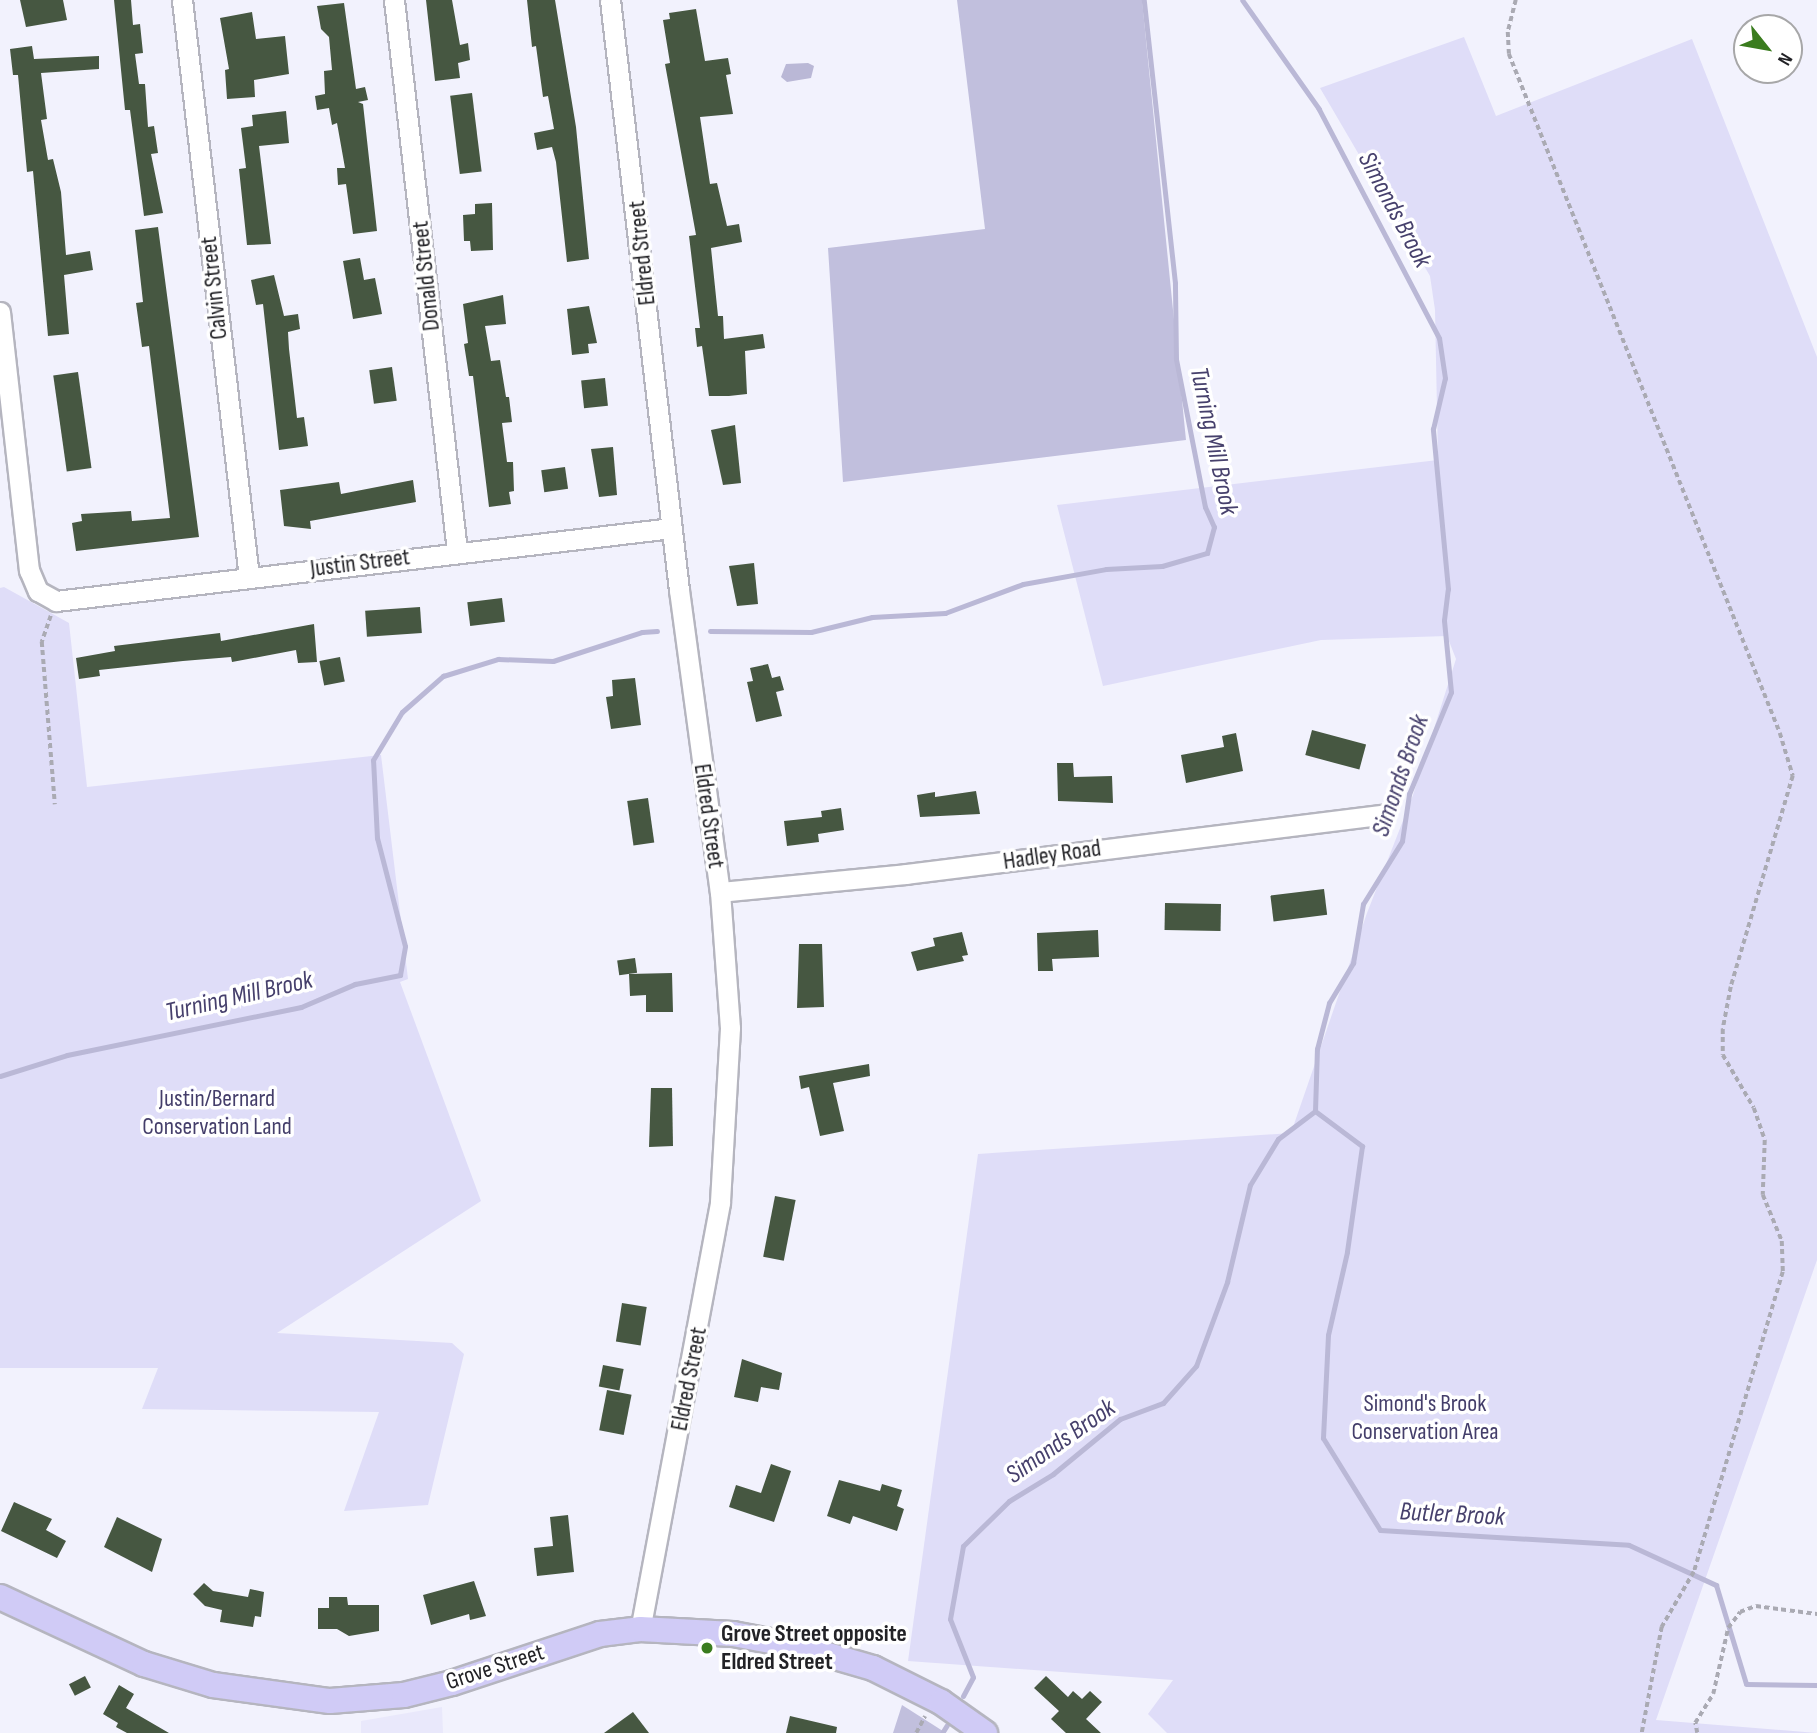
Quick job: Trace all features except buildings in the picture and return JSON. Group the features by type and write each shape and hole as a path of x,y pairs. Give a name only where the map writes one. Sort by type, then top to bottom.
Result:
{"main road":[{"name":"Grove Street","path":"0,1597 144,1664 213,1685 330,1701 404,1695 452,1684 561,1645 640,1629 733,1634 832,1655 908,1683 985,1733"}],"street":[{"name":"Calvin Street","path":"182,0 249,577"},
{"name":"Donald Street","path":"394,0 457,551"},
{"name":"Eldred Street","path":"610,0 672,528 719,892 730,1028 725,1157 706,1295 640,1629"},
{"path":"0,312 29,570 38,591 53,599"},
{"name":"Justin Street","path":"53,599 672,528"},
{"name":"Hadley Road","path":"719,892 906,874 1383,815"}],"path":[{"path":"1517,0 1508,32 1509,54 1776,722 1793,776 1789,801 1731,987 1723,1029 1723,1055 1754,1108 1765,1140 1763,1195 1782,1241 1783,1272 1693,1572 1662,1627 1642,1733"},
{"path":"53,599 42,642 55,804"},
{"path":"1697,1733 1695,1723 1713,1694 1728,1628 1740,1612 1756,1606 1817,1614"}],"shaded area":[{"path":"957,0 1142,0 1186,440 843,482 828,248 985,229"},
{"path":"808,63 814,66 811,78 787,82 781,77 786,64"},
{"path":"902,1705 946,1733 893,1733"},
{"path":"442,1707 443,1733 361,1733 361,1721"}],"green space":[{"name":"Simond's Brook Conservation Area","path":"1464,37 1496,116 1692,39 1817,357 1817,1260 1656,1720 1817,1733 1167,1733 1148,1714 1173,1680 908,1661 978,1154 1291,1133 1367,913 1413,795 1456,659 1447,636 1321,640 1103,686 1057,505 1438,460 1435,310 1430,276 1320,88"},
{"name":"Justin/Bernard Conservation Land","path":"4,587 69,623 87,787 381,755 408,979 400,982 481,1201 277,1333 452,1343 464,1354 428,1505 344,1511 379,1412 142,1409 158,1368 0,1368 0,588"}],"waterway":[{"name":"Turning Mill Brook","path":"710,631 811,632 872,617 945,613 1023,584 1106,569 1162,566 1207,553 1214,527 1205,507 1176,359 1175,283 1144,0"},
{"name":"Simonds Brook","path":"963,1696 973,1677 950,1619 963,1546 1009,1501 1053,1474 1120,1419 1163,1403 1196,1366 1227,1282 1250,1185 1278,1139 1315,1111 1317,1049 1329,1003 1353,963 1363,904 1402,841 1409,794 1451,692 1444,620 1448,589 1433,429 1445,378 1439,338 1319,109 1242,0"},
{"name":"Turning Mill Brook","path":"0,1076 67,1055 301,1007 355,984 400,975 405,946 377,838 373,760 402,712 443,676 498,659 553,661 642,632 657,631"},
{"name":"Butler Brook","path":"1315,1111 1362,1146 1347,1252 1328,1335 1323,1438 1380,1530 1629,1545 1716,1585 1746,1684 1817,1685"},
{"name":"Simonds Brook","path":"942,1733 947,1725"}],"place":[{"name":"Grove Street opposite Eldred Street","path":"707,1648"}]}
